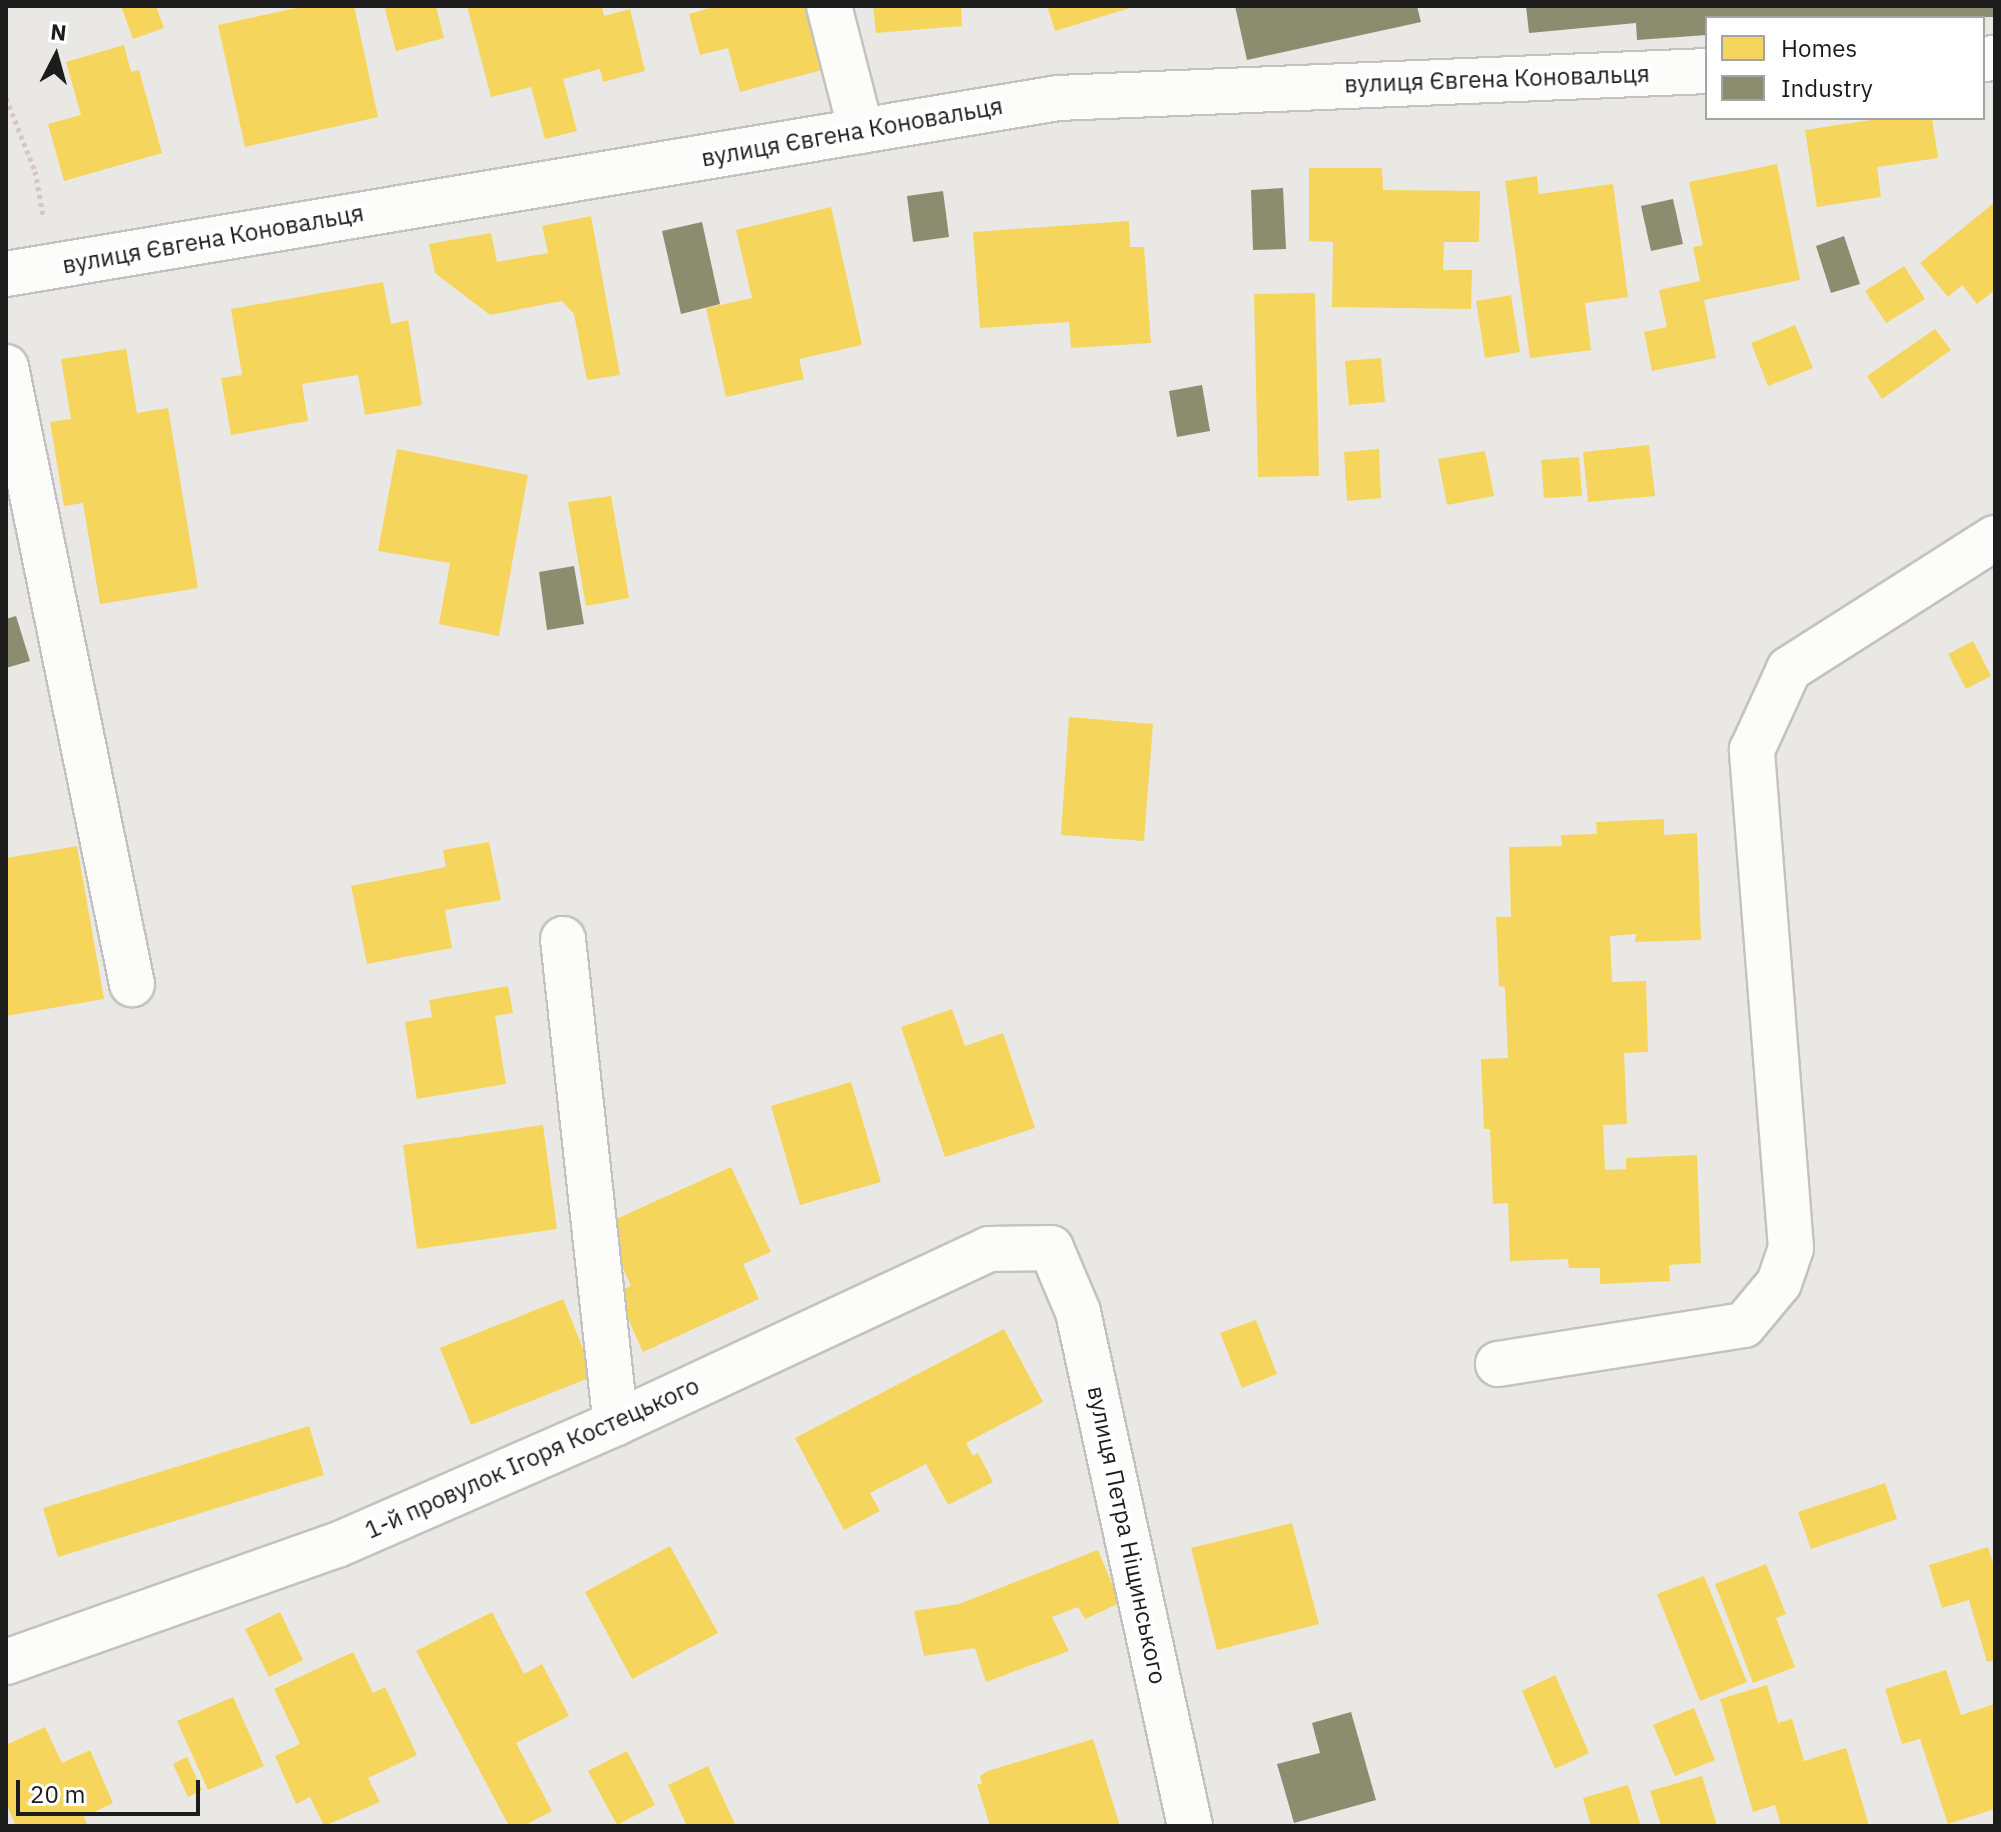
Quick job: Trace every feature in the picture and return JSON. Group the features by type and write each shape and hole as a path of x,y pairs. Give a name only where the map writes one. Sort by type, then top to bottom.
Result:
{"street":[{"path":"829,6 861,131"},
{"name":"вулиця Євгена Коновальця","path":"6,274 1058,98 1705,71"},
{"path":"6,367 132,984"},
{"path":"1498,1364 1744,1325 1779,1283 1791,1248 1752,750 1789,669 1995,538"},
{"path":"563,939 616,1423"},
{"name":"1-й провулок Ігоря Костецького","path":"6,1662 337,1545 616,1423 989,1249 1051,1248"},
{"name":"вулиця Петра Ніщинського","path":"1051,1248 1078,1312 1190,1826"}],"path":[{"path":"6,98 35,171 53,266"}],"building: Homes":[{"path":"121,6 156,6 164,28 133,39"},
{"path":"305,6 354,6 378,117 245,147 218,25"},
{"path":"384,6 436,6 444,38 396,51"},
{"path":"467,6 602,6 604,16 630,9 645,71 603,82 600,69 563,79 577,131 545,139 531,87 491,97"},
{"path":"717,6 805,6 822,70 740,92 728,48 700,55 689,14"},
{"path":"873,6 961,6 962,26 876,33"},
{"path":"1047,6 1133,6 1133,7 1055,31"},
{"path":"124,45 131,72 139,70 162,153 64,181 48,124 81,115 66,62"},
{"path":"1871,120 1932,120 1938,158 1877,167 1881,197 1817,207 1805,130"},
{"path":"1777,164 1800,280 1704,300 1716,358 1652,371 1644,332 1667,327 1659,290 1700,281 1693,247 1703,245 1689,182"},
{"path":"1309,168 1382,168 1383,190 1480,191 1479,242 1444,242 1443,270 1472,270 1471,309 1332,307 1333,242 1309,241"},
{"path":"1537,176 1539,194 1613,184 1628,297 1585,303 1591,350 1530,358 1505,181"},
{"path":"1995,202 1995,290 1977,304 1962,285 1948,297 1920,263"},
{"path":"831,207 862,345 799,359 804,379 726,397 706,308 752,298 736,230"},
{"path":"591,216 620,375 587,380 574,314 562,301 490,315 435,273 429,244 491,233 497,262 548,253 542,226"},
{"path":"1129,221 1130,247 1144,247 1151,343 1071,348 1069,322 980,328 973,232"},
{"path":"1904,266 1925,299 1886,323 1865,291"},
{"path":"383,282 391,324 408,320 422,405 365,415 358,375 302,384 308,421 231,435 221,378 242,375 231,309"},
{"path":"1315,293 1319,476 1258,477 1254,294"},
{"path":"1511,295 1520,352 1485,358 1476,301"},
{"path":"1795,325 1813,368 1768,386 1751,343"},
{"path":"1935,329 1951,350 1882,399 1867,376"},
{"path":"126,349 137,413 168,408 198,588 100,604 83,503 64,506 50,422 71,419 61,359"},
{"path":"1381,358 1385,402 1349,405 1345,361"},
{"path":"1649,445 1655,496 1588,502 1583,452"},
{"path":"397,449 528,475 499,636 439,624 450,563 378,551"},
{"path":"1379,449 1381,498 1347,501 1344,452"},
{"path":"1485,451 1494,496 1447,505 1438,459"},
{"path":"1579,457 1582,496 1544,498 1541,460"},
{"path":"611,496 629,598 586,606 568,502"},
{"path":"1973,641 1991,676 1966,689 1948,654"},
{"path":"1069,717 1153,724 1144,841 1061,835"},
{"path":"1664,819 1664,835 1697,833 1701,940 1635,942 1636,934 1610,936 1612,982 1646,981 1648,1052 1624,1053 1627,1124 1603,1125 1605,1170 1626,1169 1626,1158 1697,1155 1701,1263 1669,1265 1670,1281 1600,1284 1600,1268 1569,1268 1568,1259 1510,1261 1508,1203 1493,1204 1490,1129 1484,1129 1481,1059 1508,1058 1505,987 1499,986 1496,917 1511,917 1509,847 1562,846 1561,835 1597,834 1596,822"},
{"path":"489,842 501,900 445,910 452,948 367,964 351,886 446,867 443,850"},
{"path":"77,846 104,999 6,1016 6,858"},
{"path":"508,986 513,1013 495,1016 506,1084 417,1099 405,1022 432,1017 429,1000"},
{"path":"952,1009 965,1046 1003,1033 1035,1128 945,1157 901,1027"},
{"path":"851,1082 881,1182 800,1205 771,1106"},
{"path":"543,1125 557,1229 417,1249 403,1145"},
{"path":"731,1167 771,1252 743,1264 759,1299 643,1352 616,1292 631,1286 603,1225"},
{"path":"563,1299 594,1376 471,1425 440,1348"},
{"path":"1256,1320 1277,1374 1242,1388 1220,1333"},
{"path":"1004,1329 1043,1402 966,1443 973,1456 978,1453 993,1482 948,1505 926,1464 870,1493 880,1511 844,1530 795,1438"},
{"path":"309,1426 324,1475 58,1557 43,1508"},
{"path":"1885,1483 1897,1519 1811,1549 1798,1512"},
{"path":"1292,1523 1319,1624 1217,1650 1191,1548"},
{"path":"670,1546 718,1633 632,1679 585,1592"},
{"path":"1988,1547 1995,1569 1995,1660 1987,1662 1969,1600 1942,1608 1929,1565"},
{"path":"1098,1550 1120,1603 1085,1619 1078,1607 1052,1617 1069,1651 986,1682 975,1648 924,1656 914,1611 959,1604"},
{"path":"1766,1564 1786,1614 1776,1618 1795,1667 1753,1683 1715,1584"},
{"path":"1704,1576 1747,1682 1700,1701 1657,1594"},
{"path":"280,1612 303,1660 269,1677 245,1629"},
{"path":"492,1612 524,1674 542,1664 569,1716 516,1743 552,1811 523,1826 509,1826 416,1651"},
{"path":"353,1652 373,1693 385,1687 417,1755 368,1778 380,1802 324,1826 310,1797 296,1804 275,1756 300,1744 274,1689"},
{"path":"1946,1670 1961,1715 1995,1704 1995,1809 1948,1824 1920,1739 1902,1744 1885,1689"},
{"path":"1555,1675 1589,1753 1555,1769 1522,1691"},
{"path":"1767,1685 1778,1723 1792,1719 1804,1761 1846,1748 1869,1826 1781,1826 1775,1805 1753,1812 1720,1699"},
{"path":"233,1697 264,1766 208,1790 177,1721"},
{"path":"1694,1708 1715,1760 1675,1776 1653,1725"},
{"path":"45,1727 62,1763 90,1750 113,1803 84,1817 88,1826 16,1826 6,1803 6,1745"},
{"path":"1093,1739 1120,1826 990,1826 977,1784 982,1784 980,1776"},
{"path":"627,1751 655,1805 617,1825 588,1771"},
{"path":"187,1757 202,1790 188,1797 173,1764"},
{"path":"708,1766 736,1826 687,1826 668,1785"},
{"path":"1702,1776 1717,1826 1661,1826 1650,1791"},
{"path":"1628,1785 1641,1826 1591,1826 1583,1798"}],"building: Industry":[{"path":"1235,6 1417,6 1421,22 1247,60"},
{"path":"1526,6 1995,6 1995,17 1705,16 1705,35 1637,40 1636,23 1529,33"},
{"path":"1283,188 1286,249 1253,250 1251,190"},
{"path":"943,191 949,237 913,242 907,196"},
{"path":"1673,199 1683,244 1651,251 1641,206"},
{"path":"702,222 720,304 681,314 662,231"},
{"path":"1844,236 1860,284 1831,293 1816,246"},
{"path":"1202,385 1210,431 1177,437 1169,391"},
{"path":"574,566 584,624 547,630 539,572"},
{"path":"16,616 30,661 6,668 6,619"},
{"path":"1351,1712 1376,1800 1294,1823 1277,1764 1320,1753 1312,1723"}]}
